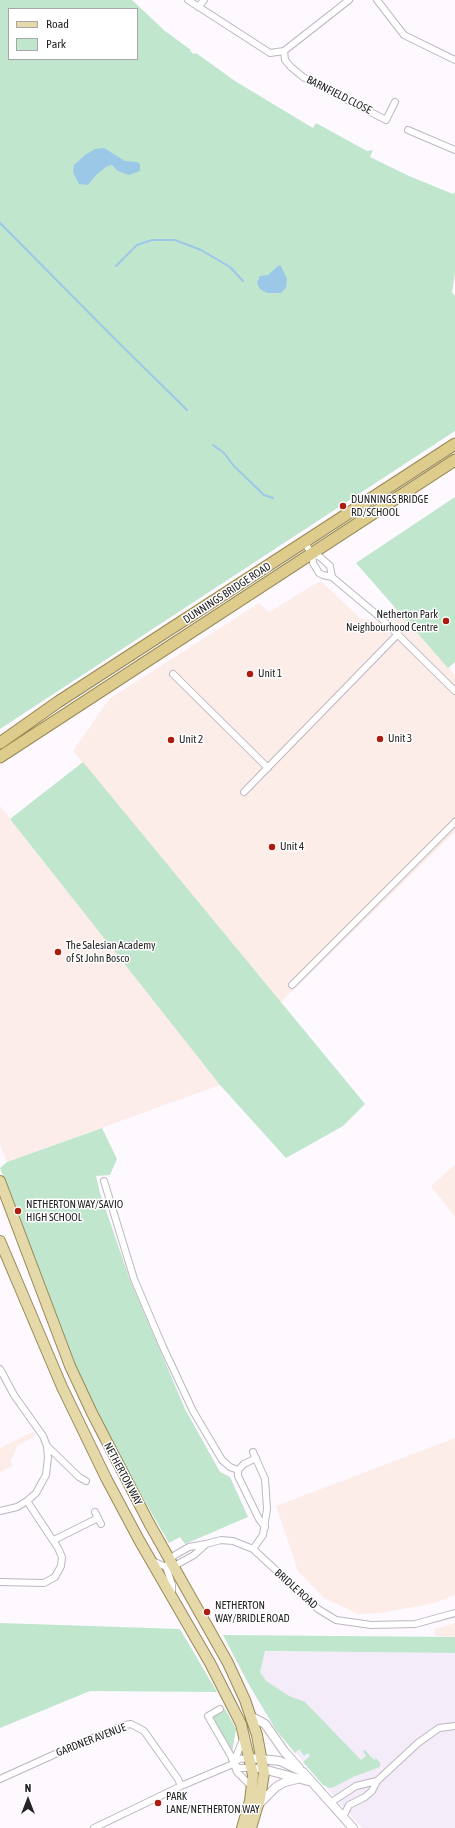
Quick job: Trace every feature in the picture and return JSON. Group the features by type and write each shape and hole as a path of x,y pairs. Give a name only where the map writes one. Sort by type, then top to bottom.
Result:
{"highway":[{"name":"DUNNINGS BRIDGE ROAD","path":"0,757 308,548 455,444"},
{"name":"DUNNINGS BRIDGE ROAD","path":"0,743 58,702 280,558 308,548 455,460"}],"main road":[{"name":"NETHERTON WAY","path":"0,1181 70,1366 116,1462 170,1564 228,1663 252,1717 263,1764 262,1784 258,1805 251,1828"},
{"name":"NETHERTON WAY","path":"0,1241 62,1387 106,1478 236,1712 245,1736 252,1763 253,1788 242,1828"}],"street":[{"path":"188,0 263,50 270,53 284,51 349,0"},
{"path":"198,7 204,0"},
{"path":"377,0 404,35 455,60"},
{"name":"BARNFIELD CLOSE","path":"284,51 285,60 303,77 386,120 395,102"},
{"path":"408,130 455,150"},
{"path":"308,548 330,566 332,577"},
{"path":"308,548 313,563 323,576 332,577 398,634 455,691"},
{"path":"244,792 398,634"},
{"path":"173,674 268,768"},
{"path":"292,985 455,822"},
{"path":"104,1181 134,1279 163,1347 194,1411 222,1460 230,1467 238,1470"},
{"path":"0,1369 14,1395 43,1436 47,1446 48,1463 46,1476 40,1487 27,1501 12,1509 0,1512"},
{"path":"47,1446 86,1481"},
{"path":"253,1549 261,1540 266,1527 267,1495 265,1479 254,1455 238,1470 238,1476 259,1519 266,1527"},
{"path":"0,1582 44,1583 55,1577 60,1570 62,1561 60,1552 54,1540 27,1501"},
{"path":"54,1540 98,1518"},
{"name":"BRIDLE ROAD","path":"170,1564 175,1555 189,1547 228,1540 239,1542 253,1549 318,1609 336,1620 371,1625 414,1624 455,1613"},
{"path":"151,1560 161,1565 170,1564 192,1557 206,1544"},
{"path":"170,1564 168,1574 172,1585 172,1598"},
{"path":"220,1708 208,1716 231,1756 237,1772 253,1788"},
{"path":"252,1717 265,1724 301,1776"},
{"name":"GARDNER AVENUE","path":"1,1780 73,1746 131,1724 144,1731 181,1786"},
{"path":"343,1817 349,1805 365,1797 372,1791 377,1781 434,1731 444,1726 455,1726"},
{"path":"234,1764 245,1736"},
{"path":"94,1828 181,1786 234,1764 239,1759 252,1763 263,1764 301,1776 312,1782 353,1828"},
{"path":"234,1764 239,1768 252,1763"},
{"path":"258,1805 276,1787 301,1776"},
{"path":"330,1803 356,1786 377,1781"}],"shaded area":[{"path":"318,582 323,583 360,618 378,622 394,606 455,675 455,832 281,1002 73,751 109,699 259,603 269,612"},
{"name":"The Salesian Academy of St John Bosco","path":"0,806 220,1085 7,1162 0,1145"},
{"path":"455,1165 455,1217 431,1186"},
{"path":"33,1432 36,1436 17,1446 12,1459 10,1460 13,1466 0,1472 0,1448"},
{"path":"455,1438 455,1595 435,1603 380,1613 358,1614 324,1598 298,1571 276,1506"},
{"path":"455,1623 455,1637 435,1636 435,1629"},
{"path":"231,1651 455,1653 455,1828 362,1828 276,1730"}],"green space":[{"path":"0,0 132,0 165,31 191,50 190,51 194,54 196,53 235,81 313,128 316,123 367,151 373,150 370,157 409,176 453,194 455,192 455,273 452,292 455,296 455,431 0,729"},
{"path":"455,497 455,662 448,668 356,563"},
{"path":"83,762 365,1104 343,1126 286,1158 220,1085 10,819"},
{"path":"102,1128 117,1159 110,1175 96,1176 100,1193 130,1280 185,1409 220,1472 230,1477 248,1517 185,1544 180,1537 169,1543 126,1469 87,1395 0,1168 7,1162"},
{"path":"0,1623 180,1629 217,1692 90,1691 0,1728"},
{"path":"223,1635 455,1637 455,1653 265,1651 260,1672 266,1681 289,1696 305,1702 361,1760 366,1756 363,1751 365,1750 374,1760 376,1758 380,1763 380,1767 329,1788 323,1785 303,1762 310,1756 308,1753 304,1756 299,1749 295,1753 276,1730 248,1683"},
{"path":"225,1709 236,1729 232,1753 214,1721 214,1716"}],"water":[{"path":"104,148 125,161 137,162 140,164 140,171 129,175 118,171 112,165 107,166 96,175 88,185 79,184 73,172 74,165 85,155 95,149"},
{"path":"279,265 281,266 287,279 286,288 281,293 267,293 260,289 257,283 260,276 268,275"}],"waterway":[{"path":"0,223 187,410"},
{"path":"116,266 137,245 152,240 175,240 201,250 230,267 243,281"},
{"path":"213,445 224,453 234,466 264,495 273,498"}],"place":[{"name":"DUNNINGS BRIDGE RD/SCHOOL","path":"343,506"},
{"name":"Netherton Park Neighbourhood Centre","path":"446,621"},
{"name":"Unit 1","path":"250,674"},
{"name":"Unit 3","path":"380,739"},
{"name":"Unit 2","path":"171,740"},
{"name":"Unit 4","path":"272,847"},
{"name":"The Salesian Academy of St John Bosco","path":"58,952"},
{"name":"NETHERTON WAY/SAVIO HIGH SCHOOL","path":"18,1211"},
{"name":"NETHERTON WAY/BRIDLE ROAD","path":"207,1612"},
{"name":"PARK LANE/NETHERTON WAY","path":"158,1803"}]}
